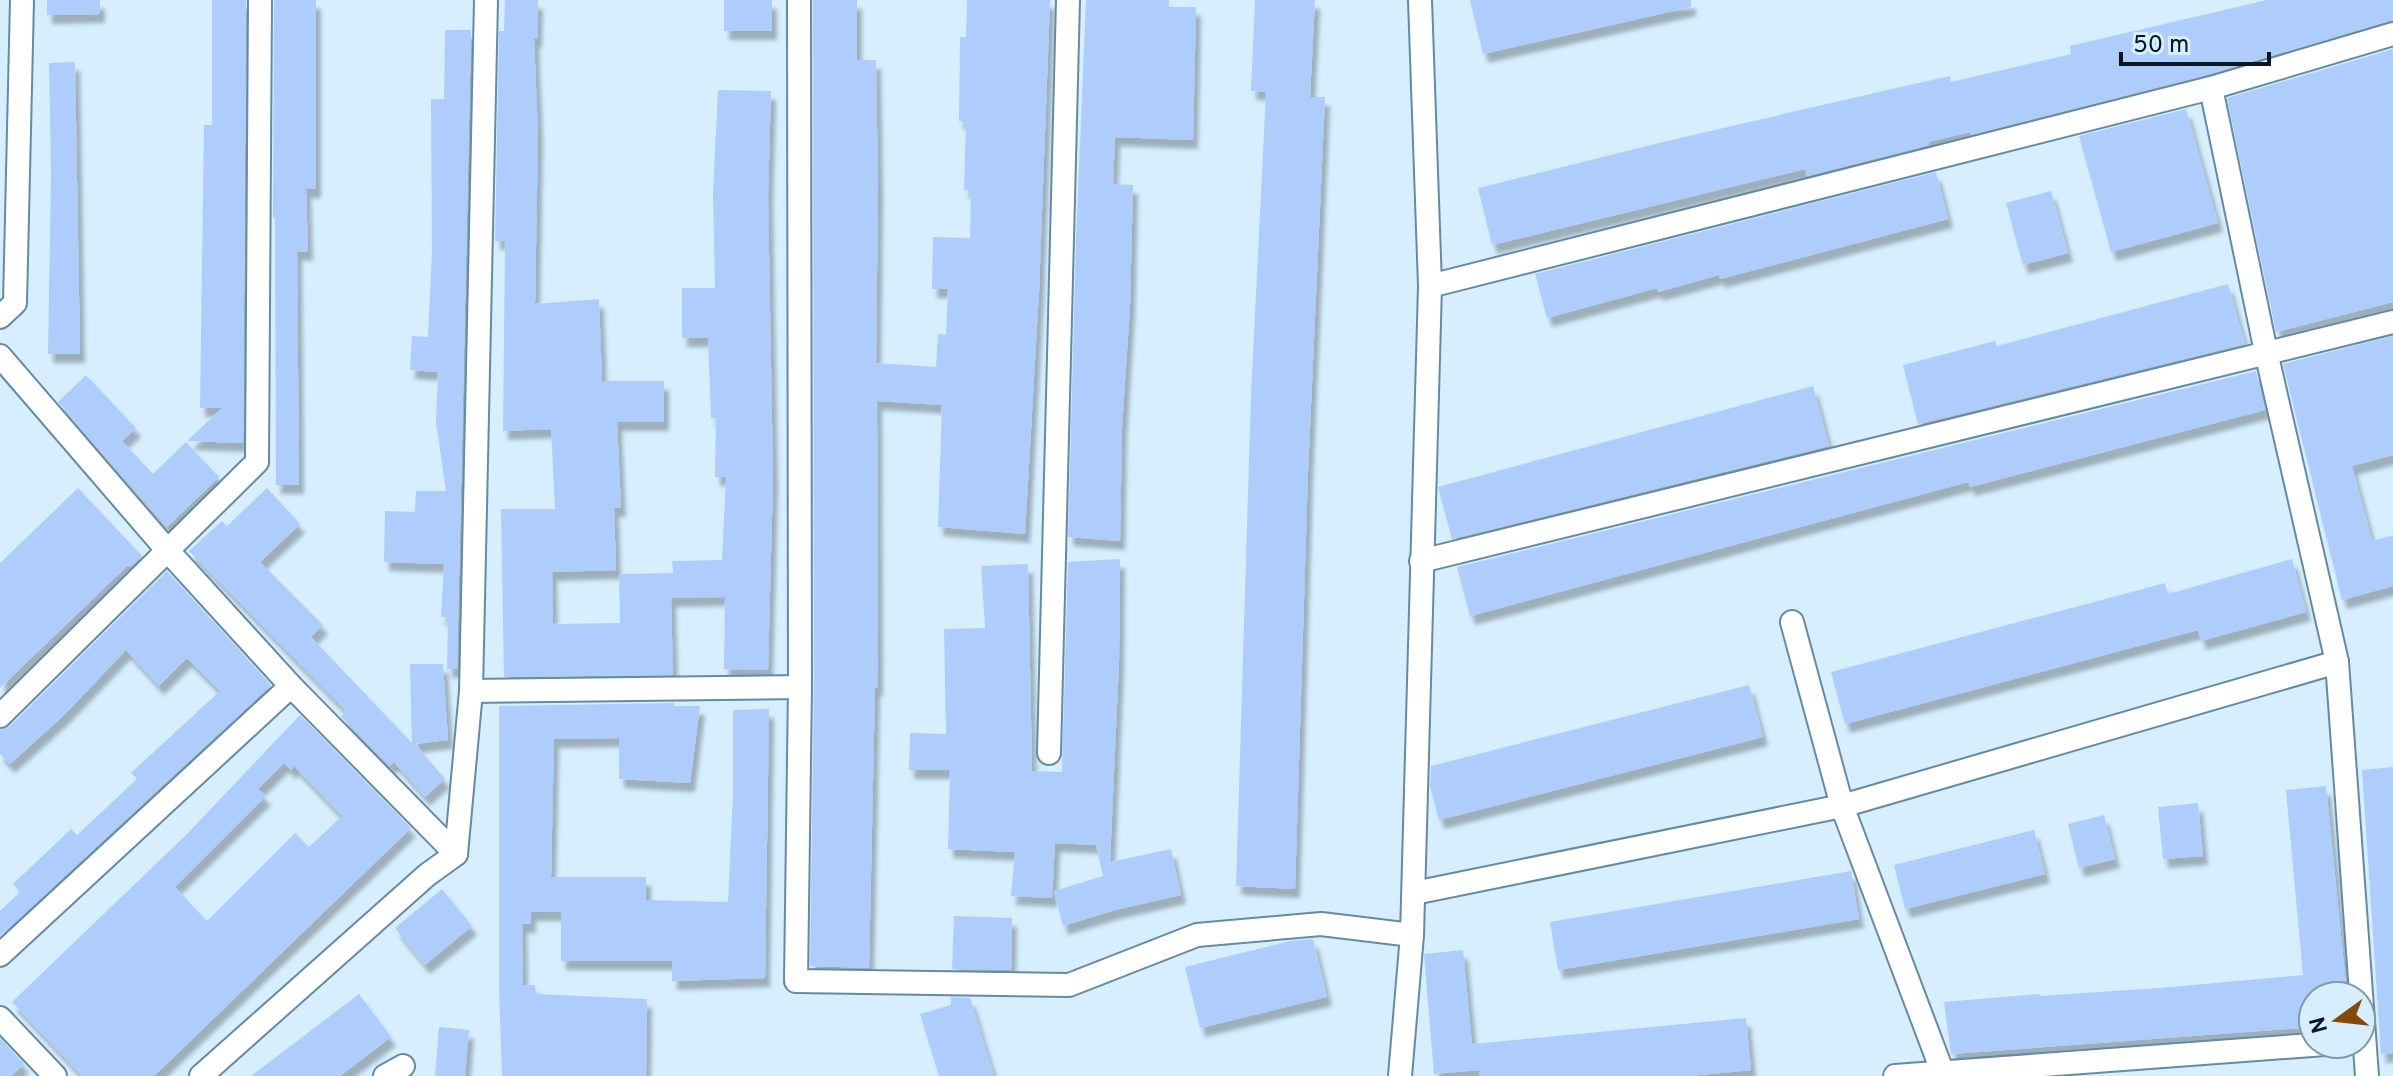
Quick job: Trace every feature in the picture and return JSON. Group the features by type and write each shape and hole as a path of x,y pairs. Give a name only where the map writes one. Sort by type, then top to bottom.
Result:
{"street":[{"path":"0,317 15,303 22,0"},
{"path":"0,716 257,462 260,0"},
{"path":"201,1076 427,875 456,854 471,691 486,0"},
{"path":"799,0 800,687 796,981 1069,985 1197,935 1321,924 1412,935"},
{"path":"1049,753 1068,0"},
{"path":"1400,1076 1414,893 1430,286 1420,0"},
{"path":"1430,286 2211,88 2393,34"},
{"path":"2211,88 2266,352 2337,662 2359,980"},
{"path":"1421,561 2393,322"},
{"path":"0,356 168,551 291,686 456,854"},
{"path":"1792,622 1842,806 1943,1074"},
{"path":"1414,893 1842,806 2337,662"},
{"path":"0,955 291,686"},
{"path":"471,691 800,687"},
{"path":"0,1018 55,1076"},
{"path":"1895,1076 2297,1046"}],"building":[{"path":"47,0 100,0 100,14 47,15"},
{"path":"212,0 246,0 243,443 187,441 222,408 200,408 204,125 212,125"},
{"path":"274,0 316,0 316,189 306,189 308,252 297,251 299,485 276,485"},
{"path":"505,0 538,0 537,39 534,39 538,134 535,304 599,299 602,381 664,381 664,422 617,422 621,508 614,508 616,570 552,572 553,624 620,623 619,574 673,573 672,561 722,560 726,477 715,477 716,418 711,418 708,338 682,338 682,288 715,288 713,193 718,90 771,91 768,196 773,478 768,670 724,669 725,597 671,598 673,675 504,677 501,509 555,509 551,429 503,431 505,241 495,241 499,31 504,31"},
{"path":"724,0 772,0 772,31 724,31"},
{"path":"813,0 857,0 857,60 876,60 876,363 936,367 938,334 946,335 948,289 932,289 933,237 970,238 971,190 964,190 966,121 959,121 960,37 966,37 967,0 1050,0 1039,291 1025,534 938,527 942,405 877,401 878,687 875,688 869,968 810,966 814,687"},
{"path":"1086,0 1169,0 1169,7 1196,7 1193,140 1115,137 1113,184 1133,185 1120,541 1068,537"},
{"path":"1255,0 1315,0 1310,97 1325,97 1308,471 1295,889 1236,886 1251,395 1266,92 1251,91"},
{"path":"1470,0 1691,0 1691,7 1483,54"},
{"path":"2267,0 2393,0 2393,20 2210,74 1970,135 1970,132 1928,142 1929,145 1807,176 1805,169 1492,245 1478,188 1896,88 1950,76 1951,82 2071,54 2070,46"},
{"path":"445,30 471,30 457,669 447,669 448,617 441,617 444,564 384,562 385,511 415,512 416,491 446,491 436,422 438,372 410,370 412,336 428,337 432,251 431,99 444,99"},
{"path":"2393,49 2393,302 2276,332 2227,98"},
{"path":"75,62 80,354 48,354 49,63"},
{"path":"2186,109 2218,223 2111,252 2079,136"},
{"path":"1936,172 1948,219 1720,279 1719,275 1658,292 1657,288 1547,318 1535,274"},
{"path":"2051,191 2068,253 2023,265 2006,203"},
{"path":"2228,284 2245,344 1918,424 1903,365 1995,341 1997,346"},
{"path":"2393,336 2393,455 2352,466 2372,541 2393,535 2393,586 2342,600 2283,364"},
{"path":"2256,371 2265,410 1970,487 1968,482 1470,616 1457,567"},
{"path":"86,375 136,428 122,441 153,474 186,442 219,477 167,527 58,402"},
{"path":"1813,386 1829,446 1452,539 1438,487"},
{"path":"78,488 142,556 130,567 128,565 0,688 0,563"},
{"path":"267,488 300,524 260,562 323,625 311,637 412,743 410,664 443,664 448,740 415,744 445,779 425,797 394,762 390,766 341,717 346,711 189,551 222,521 227,526"},
{"path":"1120,559 1110,862 1171,849 1181,895 1063,926 1054,891 1103,876 1096,845 1055,843 1052,898 1011,896 1015,852 948,849 950,770 909,770 910,733 946,734 944,629 985,628 981,566 1028,564 1032,771 1062,772 1068,562"},
{"path":"2292,559 2306,612 2201,641 2198,630 1845,724 1831,672 2165,583 2168,594"},
{"path":"167,571 271,685 0,936 0,911 20,892 13,884 71,829 77,835 137,779 131,773 220,691 187,658 159,686 126,650 64,715 10,764 0,754 0,730 10,726"},
{"path":"1749,685 1763,737 1439,820 1430,786 1431,766"},
{"path":"674,703 674,706 700,706 690,783 619,779 619,738 554,739 551,877 646,877 646,900 728,902 733,710 769,709 765,978 672,981 672,961 561,961 561,912 531,912 531,924 522,924 523,985 535,985 536,994 647,999 646,1076 502,1076 499,706"},
{"path":"300,715 411,828 154,1076 82,1076 12,1002 187,834","holes":["284,763 291,770 294,766 342,816 309,847 295,833 207,921 175,887 266,796 258,789"]},
{"path":"2393,767 2393,1053 2381,1054 2362,770"},
{"path":"2326,786 2345,980 2297,980 2297,1028 1951,1054 1944,1002 2303,975 2286,790"},
{"path":"2198,803 2203,856 2163,859 2158,807"},
{"path":"2104,815 2115,859 2079,868 2068,824"},
{"path":"2034,830 2045,874 1905,909 1894,865"},
{"path":"1851,871 1859,919 1558,970 1550,922"},
{"path":"442,889 472,926 425,965 395,928"},
{"path":"954,916 1012,918 1011,970 952,969"},
{"path":"1313,939 1327,997 1200,1028 1185,967 1290,941"},
{"path":"1463,950 1472,1044 1746,1018 1751,1070 1689,1076 1480,1076 1479,1070 1434,1074 1424,954"},
{"path":"359,994 391,1037 340,1076 251,1076"},
{"path":"951,997 970,998 994,1076 939,1076 920,1014 951,1005"},
{"path":"439,1027 469,1030 465,1076 435,1076"},
{"path":"0,1038 24,1064 11,1076 0,1076"}]}
